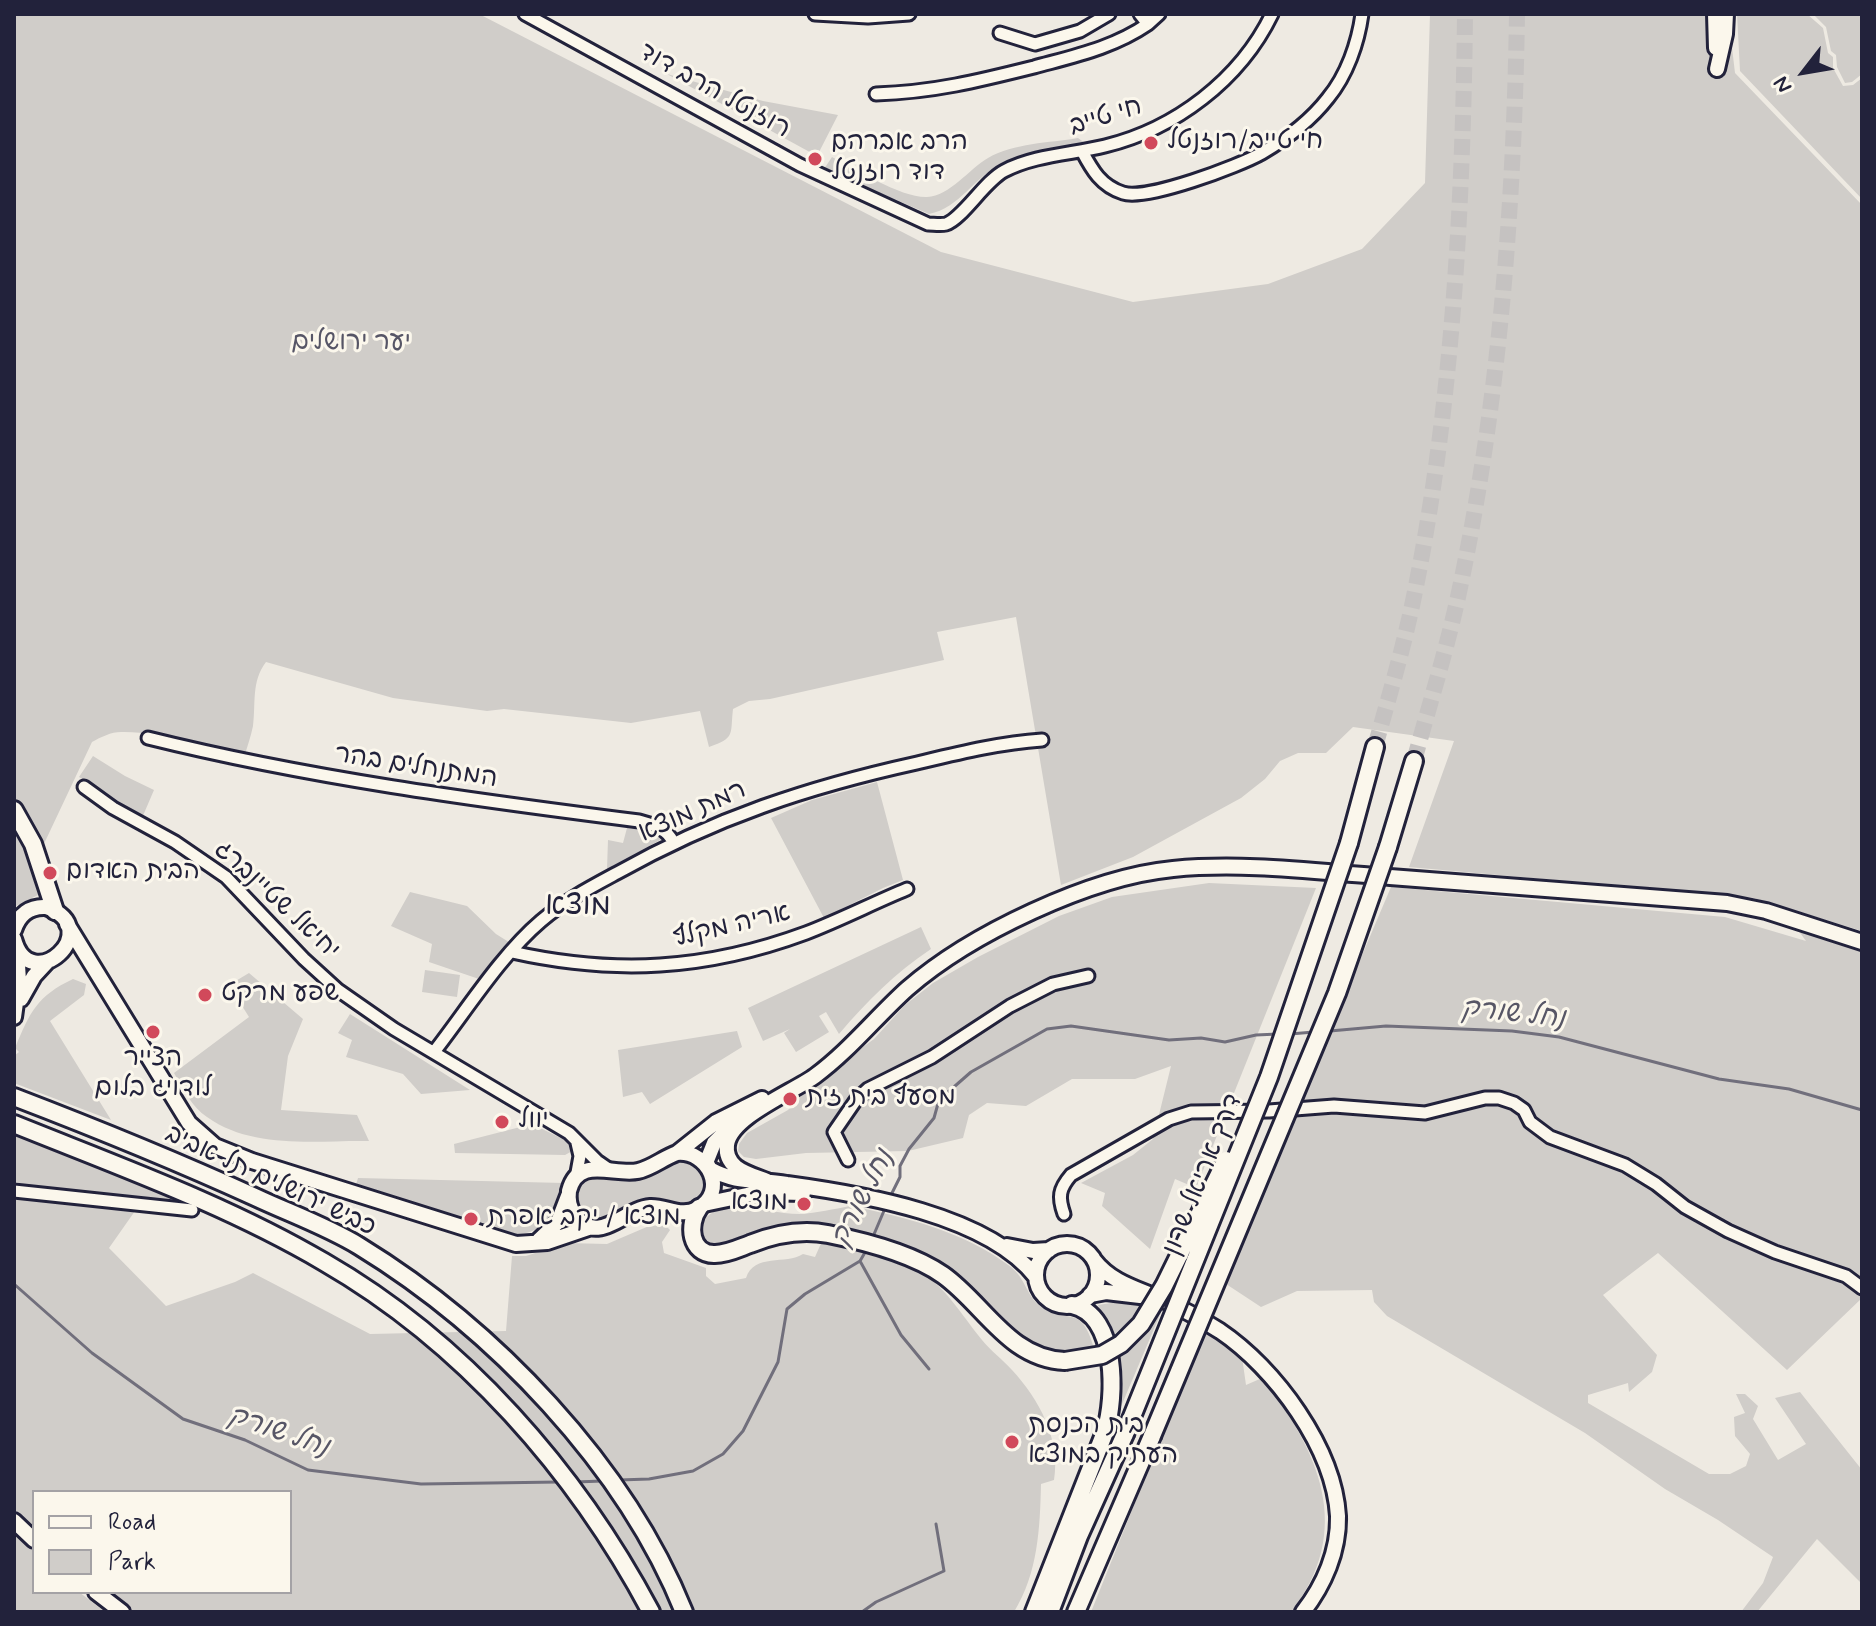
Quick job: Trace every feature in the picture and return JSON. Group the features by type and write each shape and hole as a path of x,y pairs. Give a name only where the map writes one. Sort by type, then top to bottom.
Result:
{"highway":[{"name":"דרך אריאל שרון","path":"1050,1612 1269,1077 1349,843 1375,747"},
{"name":"דרך אריאל שרון","path":"1076,1612 1337,993 1388,847 1414,761"},
{"path":"14,810 33,844 55,911"},
{"path":"702,1206 692,1218 691,1234 698,1246 709,1254 722,1254 789,1233 813,1232 841,1237 914,1259 941,1273 1023,1349 1065,1361 1102,1355 1121,1344 1141,1324 1164,1286 1269,1077"},
{"name":"כביש ירושלים תל אביב","path":"14,1097 200,1172 336,1234 371,1254 431,1297 487,1344 568,1427 609,1476 645,1534 684,1612"},
{"name":"כביש ירושלים תל אביב","path":"14,1124 171,1187 268,1233 353,1279 428,1335 521,1424 562,1473 600,1526 651,1612"},
{"path":"1034,1612 1105,1432 1112,1404 1113,1379 1105,1343 1092,1318 1072,1305"}],"main road":[{"path":"1715,14 1717,69 1726,14"},
{"path":"767,1181 735,1168 727,1149 734,1129 813,1077 907,989 935,967 1051,903 1113,881 1173,869 1273,869 1727,903 1766,911 1862,942"},
{"path":"14,1015 19,981 14,938 22,914 33,908 46,907 55,911 67,924 176,1105 195,1130 215,1146 252,1161 516,1244 531,1244 591,1227 610,1226 629,1213 644,1208 659,1207 685,1213 761,1192 838,1194"},
{"path":"14,1015 30,981 67,946 67,924"},
{"path":"14,938 26,958 34,962 65,958 80,961 105,983"},
{"path":"531,1244 554,1228 576,1178 592,1168 625,1172 643,1170 677,1153 716,1122 793,1081 857,1038"},
{"path":"702,1206 713,1185 708,1157 719,1136 734,1123 760,1110"},
{"path":"677,1153 695,1155 729,1180 767,1181 907,1207 964,1227 1021,1260 1036,1277 1040,1291 1057,1304 1072,1305 1090,1295 1119,1293 1164,1300"},
{"path":"569,1195 569,1204 576,1217 591,1227"},
{"path":"995,1243 1033,1251 1071,1244 1084,1249 1107,1276 1164,1300 1221,1332 1265,1370 1304,1423 1326,1464 1338,1516 1336,1543 1327,1572 1303,1612"},
{"path":"1036,1277 1040,1260 1049,1250"},
{"path":"1090,1295 1098,1276 1094,1260"},
{"path":"14,1521 32,1538"},
{"path":"99,1594 122,1612"}],"street":[{"name":"רוזנטל הרב דוד","path":"525,14 800,165 928,224"},
{"path":"815,14 909,14"},
{"path":"1000,33 1035,44 1080,31 1109,14"},
{"path":"1140,14 1148,24"},
{"path":"876,94 910,93 985,81 1108,46 1129,37 1159,14"},
{"name":"חי טייב","path":"928,224 946,224 955,218 985,185 1006,169 1132,138 1159,125 1204,97 1237,66 1265,29 1272,14"},
{"path":"1082,151 1096,176 1110,187 1133,195 1152,193 1261,154 1304,123 1330,96 1351,56 1362,14"},
{"name":"המתנחלים בהר","path":"148,738 255,762 420,792 639,821 660,827 673,842"},
{"name":"רמת מוצא","path":"434,1052 512,952 542,920 562,905 673,842 756,808 835,782 987,747 1042,740"},
{"name":"יחיאל שטיינברג","path":"84,787 226,877 338,990 394,1029 569,1133 610,1170"},
{"path":"14,817 37,865 41,891 33,908"},
{"name":"אריה מקלף","path":"512,952 563,962 620,967 655,967 716,959 804,933 907,889"},
{"path":"848,1160 834,1132 856,1100 868,1089 932,1057 1010,1006 1053,984 1088,976"},
{"path":"1064,1214 1059,1199 1060,1190 1071,1175 1180,1115 1202,1111 1269,1111 1334,1106 1425,1113 1485,1098 1499,1098 1524,1110 1530,1122 1550,1137 1625,1165 1685,1207 1728,1231 1775,1252 1846,1276 1862,1288"},
{"path":"569,1133 580,1151 576,1178"},
{"path":"14,1191 192,1210"}],"green space":[{"name":"יער ירושלים","path":"14,14 479,14 941,252 1133,302 1268,284 1362,249 1425,183 1430,14 1728,14 1735,73 1862,205 1862,931 1754,898 1409,867 1454,741 1353,727 1326,753 1298,753 1280,761 1265,779 1241,798 1133,857 1061,885 1016,617 937,632 944,660 749,701 733,709 728,738 709,747 700,711 631,723 504,709 487,711 393,698 266,662 256,685 253,726 244,758 152,734 121,732 102,737 92,742 42,848 14,798"},
{"path":"1737,14 1807,14 1823,28 1828,53 1833,57 1833,68 1843,86 1853,85 1862,78 1862,199 1740,71"},
{"path":"1813,14 1862,14 1862,74 1852,82 1845,83 1837,67 1836,55 1831,51 1826,27"},
{"path":"667,74 763,101 838,115 817,156"},
{"path":"1078,138 1089,146 1033,154 1001,164 950,205 929,214 824,169 832,157 892,188 927,197 944,192 998,153 1020,146"},
{"path":"93,756 154,790 142,818 79,777"},
{"path":"877,782 903,880 824,918 771,818 812,800"},
{"path":"14,819 35,867 38,895 14,907"},
{"path":"627,828 649,831 662,839 607,869 608,840 623,843"},
{"path":"1209,883 1316,888 1196,1188 1175,1179 1150,1249 1102,1206 1105,1193 1081,1183 1133,1155 1153,1139 1171,1066 1135,1079 1072,1079 1026,1106 987,1103 969,1115 963,1138 908,1151 806,1153 756,1159 744,1157 738,1151 747,1133 788,1110 811,1085 874,1039 905,1005 933,983 978,957 1059,916 1112,897"},
{"path":"1391,887 1725,917 1806,941 1793,923 1862,946 1862,1298 1787,1370 1658,1253 1603,1295 1657,1355 1652,1372 1629,1392 1628,1383 1588,1395 1588,1403 1709,1474 1730,1474 1746,1466 1750,1454 1735,1436 1734,1417 1745,1413 1736,1394 1745,1394 1758,1406 1753,1419 1778,1460 1806,1444 1775,1398 1800,1392 1862,1470 1862,1584 1817,1539 1757,1612 1741,1612 1763,1583 1773,1557 1665,1489 1585,1433 1387,1316 1374,1302 1372,1290 1297,1291 1261,1307 1223,1282"},
{"path":"410,892 467,906 496,934 512,944 479,979 429,962 432,944 391,926"},
{"path":"921,927 931,949 882,988 839,1034 826,1012 819,1016 829,1032 796,1052 784,1033 790,1029 763,1041 748,1008"},
{"path":"425,970 460,975 457,997 422,992"},
{"path":"249,973 303,1019 288,1056 281,1110 357,1115 369,1141 286,1141 244,1135 207,1117 188,1097 174,1073 249,1017 229,985"},
{"path":"73,979 86,984 84,995 50,1021 111,1120 14,1083 14,1056 19,1052 15,1048 30,1015 51,992"},
{"path":"350,1014 470,1090 421,1094 403,1074 346,1057 352,1040 338,1033"},
{"path":"737,1031 742,1047 650,1104 642,1092 623,1097 618,1050"},
{"path":"532,1124 569,1142 574,1150 565,1155 455,1153 454,1144"},
{"path":"14,1130 175,1197 141,1201 28,1186 14,1181"},
{"path":"685,1158 701,1166 707,1182 701,1196 693,1201 680,1204 652,1200 638,1202 600,1221 588,1219 575,1205 575,1190 587,1178 639,1178"},
{"path":"358,1178 564,1183 554,1211 543,1225 527,1233 516,1234 355,1188"},
{"path":"14,1198 135,1211 109,1248 166,1306 253,1273 370,1334 506,1331 512,1256 526,1256 566,1243 607,1244 649,1226 665,1225 670,1230 662,1242 664,1253 706,1268 706,1276 715,1284 746,1278 750,1270 763,1262 803,1254 815,1257 823,1239 871,1250 926,1275 944,1292 985,1344 1022,1381 1046,1421 1055,1465 1054,1480 1041,1484 1033,1566 1014,1612 134,1612 106,1594 292,1594 292,1490 32,1490 32,1531 14,1513"},
{"path":"850,1206 892,1215 955,1235 993,1255 1016,1271 1040,1306 1079,1320 1094,1348 1064,1352 1034,1345 943,1264 912,1248 869,1234 826,1224 791,1223 722,1245 713,1245 702,1232 704,1220 709,1215 731,1207 800,1214"},
{"path":"1124,1301 1143,1305 1110,1338 1098,1305"},
{"path":"1162,1310 1114,1423 1120,1388 1118,1352 1136,1341"},
{"path":"1204,1331 1242,1357 1246,1385 1262,1378 1300,1434 1313,1462 1322,1492 1325,1521 1321,1551 1310,1581 1291,1612 1091,1612"},
{"path":"14,1532 32,1550 32,1594 82,1594 105,1612 14,1612"}],"waterway":[{"name":"נחל שורק","path":"889,1199 900,1177 900,1166 909,1149 934,1118 939,1100 971,1072 1047,1029 1071,1026 1169,1040 1201,1038 1225,1042 1278,1034"},
{"name":"נחל שורק","path":"1330,1031 1386,1026 1512,1031 1559,1037 1719,1079 1789,1089 1862,1110"},
{"name":"נחל שורק","path":"1290,1034 1314,1032"},
{"name":"נחל שורק","path":"872,1239 886,1206"},
{"name":"נחל שורק","path":"619,1480 649,1479 693,1471 723,1454 743,1431 778,1362 787,1309 805,1294 860,1261 867,1249"},
{"path":"860,1261 901,1335 929,1369"},
{"name":"נחל שורק","path":"14,1284 92,1353 183,1419 245,1440 308,1470 421,1484 559,1482"},
{"name":"נחל שורק","path":"575,1482 603,1481"},
{"path":"862,1612 876,1602 944,1571 936,1524"}],"tunnel":[{"path":"1375,747 1412,606 1437,460 1458,237 1465,14"},
{"path":"1414,761 1458,597 1484,453 1508,234 1517,14"}],"place":[{"name":"חי טייב/רוזנטל","path":"1151,143"},
{"name":"הרב אברהם דוד רוזנטל","path":"815,159"},
{"name":"הבית האדום","path":"50,873"},
{"name":"שפע מרקט","path":"205,995"},
{"name":"הצייר לודויג בלום","path":"153,1032"},
{"name":"מסעף בית זית","path":"790,1099"},
{"name":"יוול","path":"502,1122"},
{"name":"מוצא","path":"804,1204"},
{"name":"מוצא / יקב אפרת","path":"471,1219"},
{"name":"בית הכנסת העתיק במוצא","path":"1012,1442"}],"district":[{"name":"מוצא","path":"578,908"}]}
